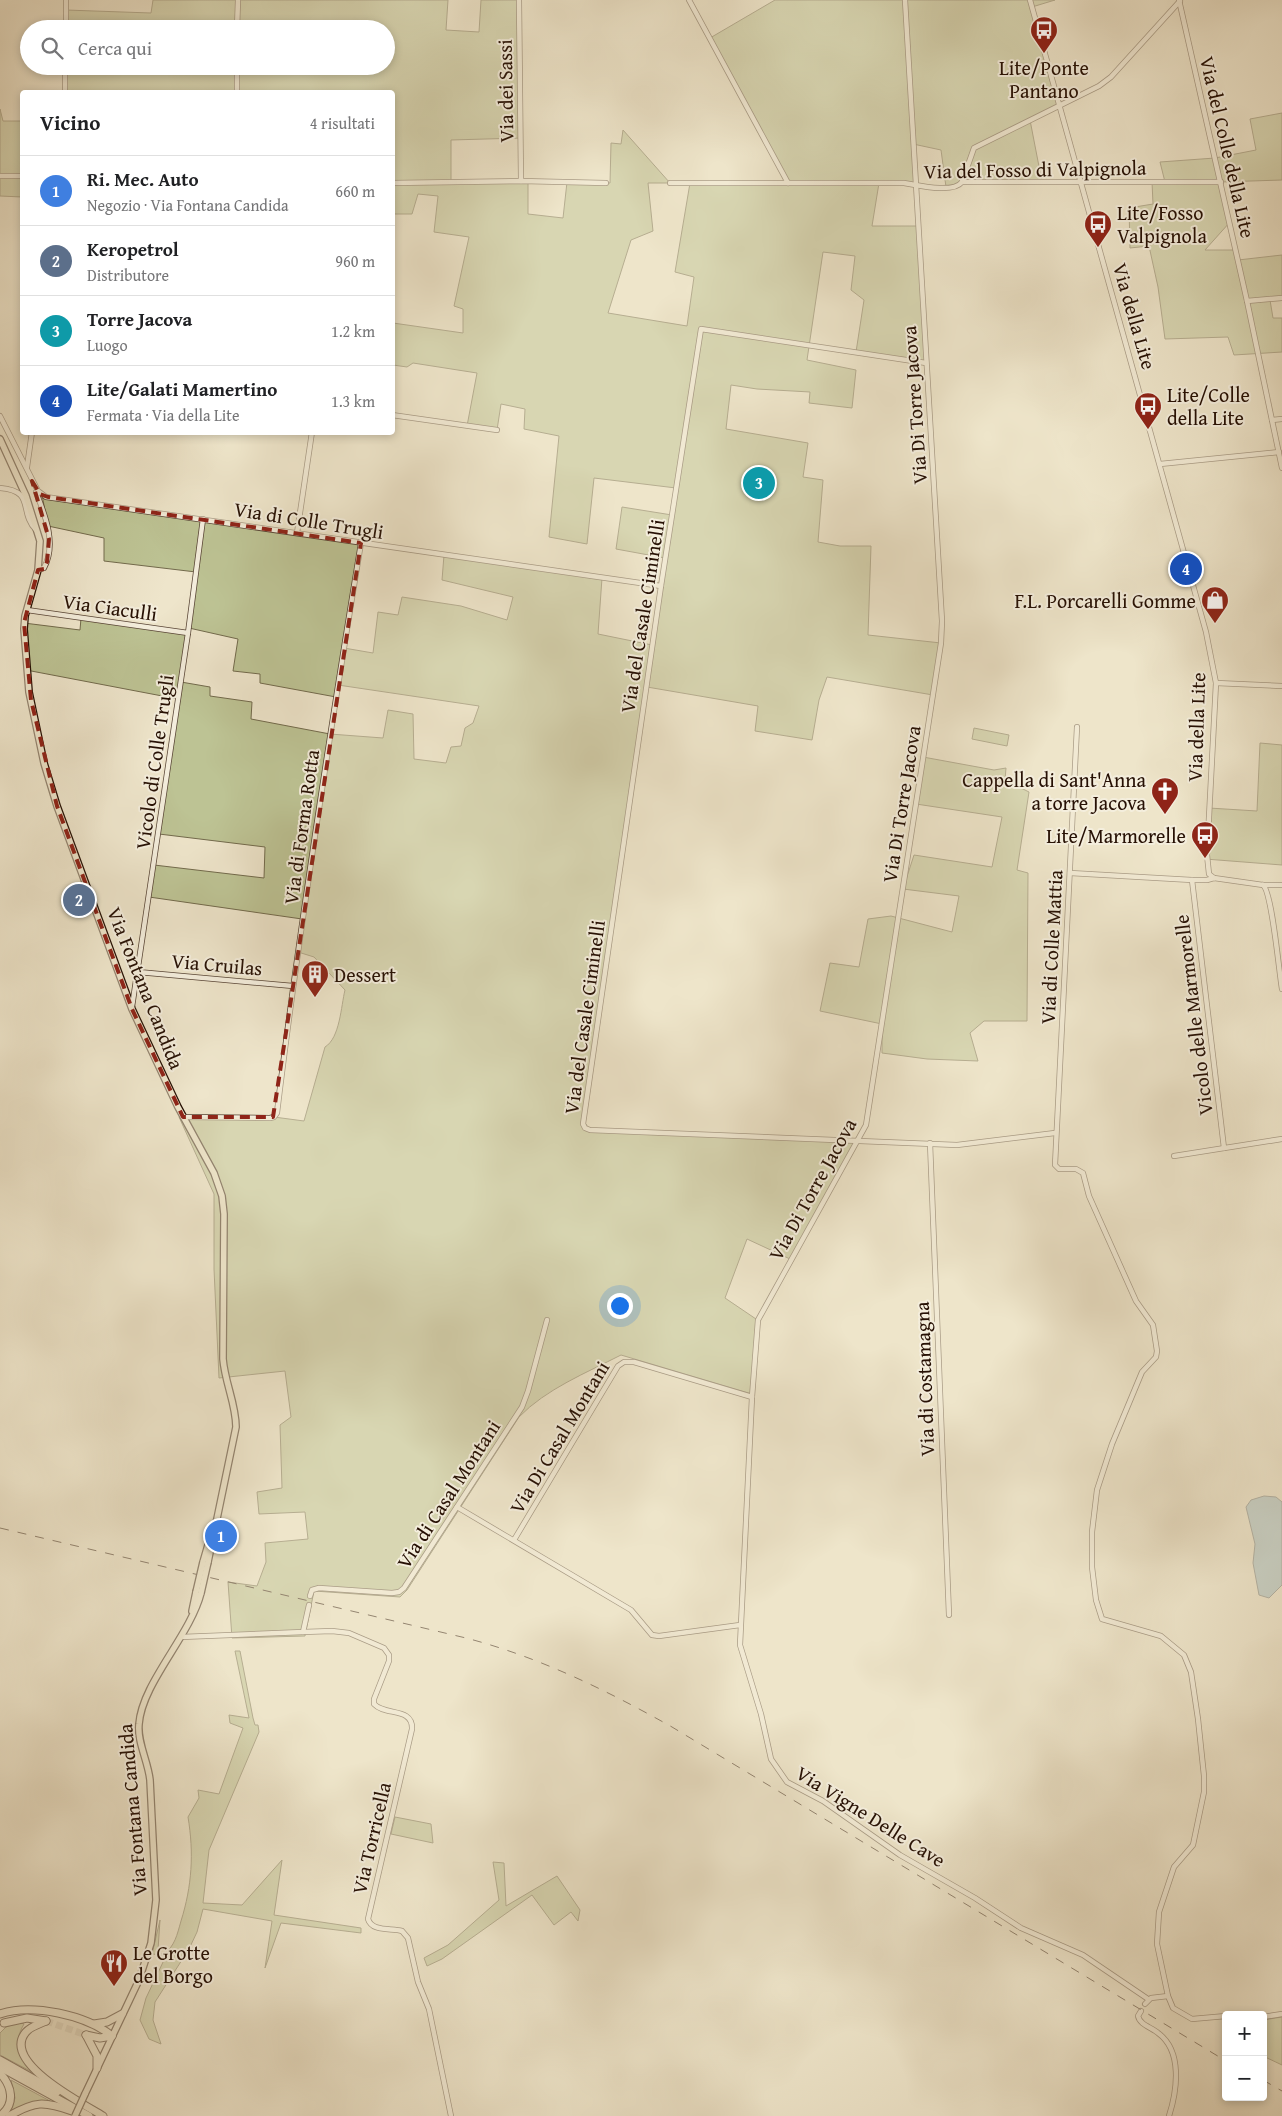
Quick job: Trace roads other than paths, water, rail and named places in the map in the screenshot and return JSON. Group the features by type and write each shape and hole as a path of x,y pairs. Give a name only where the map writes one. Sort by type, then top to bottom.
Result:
{"highway":[{"path":"0,2014 14,2010 64,2014 94,2024 112,2036"},
{"path":"2,2025 28,2011"},
{"path":"94,2024 106,2022 122,2014"},
{"path":"2,2025 27,2018 46,2021 30,2029 23,2037 21,2047 28,2062 54,2085 102,2116"},
{"path":"97,2068 96,2054 86,2035 100,2038 112,2036"},
{"path":"0,2060 102,2116"},
{"path":"0,2067 88,2115"},
{"path":"0,2074 7,2081 11,2093 9,2106 0,2116"},
{"path":"9,2116 30,2105 42,2103 88,2115"}],"main road":[{"name":"Via Fontana Candida","path":"0,439 26,496 38,532 40,549 38,570 24,625 25,662 42,757 57,806 132,1009 183,1117 210,1164 220,1187 224,1204 223,1359 236,1427 216,1522 191,1618 152,1688 139,1718 139,1732 149,1774 156,1900 146,1963 75,2116"}],"street":[{"path":"66,0 66,20"},
{"path":"238,0 238,20"},
{"name":"Via dei Sassi","path":"519,0 521,181"},
{"path":"690,0 788,182"},
{"name":"Via Di Torre Jacova","path":"752,1397 757,1326 760,1314 849,1156 860,1140 868,1119 941,643 942,621 905,0"},
{"name":"Via della Lite","path":"1030,0 1061,105 1206,632 1216,683 1207,855 1209,874 1214,878"},
{"path":"962,182 974,148 1093,90 1107,80 1180,1"},
{"name":"Via del Colle della Lite","path":"1180,1 1282,468"},
{"path":"65,90 66,75"},
{"path":"237,75 237,90"},
{"path":"0,176 20,176"},
{"path":"395,183 521,181 606,183"},
{"name":"Via del Fosso di Valpignola","path":"670,183 906,183 915,186 955,187 962,182 1220,182"},
{"path":"1247,301 1282,298"},
{"name":"Via del Casale Ciminelli","path":"860,1140 590,1130 584,1127 583,1120 661,586 701,329 926,363"},
{"path":"395,415 497,430"},
{"name":"Via di Colle Trugli","path":"0,416 38,492 46,497 661,586"},
{"path":"1272,420 1282,419"},
{"path":"26,468 32,435"},
{"path":"297,533 312,435"},
{"path":"1160,464 1279,452"},
{"path":"32,481 45,516 49,539 47,562 44,568 38,570"},
{"path":"0,488 13,490 22,495 31,523 38,532"},
{"name":"Vicolo di Colle Trugli","path":"132,1009 188,634 203,519"},
{"name":"Via di Forma Rotta","path":"183,1117 270,1118 277,1113 282,1055 331,726 361,543"},
{"name":"Via Ciaculli","path":"27,610 188,634"},
{"path":"1216,683 1282,686"},
{"name":"Via di Colle Mattia","path":"1077,727 1055,1133 1056,1168 1078,1169 1084,1175 1089,1196 1136,1301 1153,1325 1156,1344 1156,1357 1142,1372 1112,1444 1097,1490 1092,1532 1092,1567 1096,1604 1102,1619 1163,1637 1185,1657 1193,1681 1204,1789 1193,1845 1174,1867 1158,1918 1158,1953 1168,1996"},
{"path":"1070,873 1192,880 1214,878 1263,885 1282,885"},
{"name":"Vicolo delle Marmorelle","path":"1192,880 1224,1148"},
{"path":"1263,885 1266,887 1271,904 1282,989"},
{"name":"Via Cruilas","path":"138,972 293,986"},
{"path":"860,1140 971,1144 1055,1133"},
{"path":"1174,1156 1282,1139"},
{"name":"Via di Costamagna","path":"930,1143 949,1614"},
{"name":"Via di Casal Montani","path":"310,1596 313,1589 322,1588 388,1593 399,1592 405,1587 524,1402 548,1320"},
{"name":"Via Di Casal Montani","path":"514,1540 621,1363 634,1362 752,1397"},
{"name":"Via Vigne Delle Cave","path":"752,1397 740,1648 760,1710 771,1757 777,1770 788,1782 821,1800 900,1855 975,1898 1021,1928 1083,1955 1148,2000"},
{"path":"457,1507 628,1608 635,1613 648,1632 656,1636 740,1625"},
{"path":"181,1636 303,1632 308,1604"},
{"name":"Via Torricella","path":"303,1632 343,1632 384,1648 389,1655 389,1661 374,1699 374,1704 380,1709 408,1716 412,1721 412,1729 368,1919 369,1923 374,1926 402,1931 408,1938 418,1982 429,2009 451,2116"},
{"path":"1145,2004 1152,1997 1168,1996 1172,2007 1189,2018 1200,2019 1222,2016"},
{"path":"1141,2011 1138,2016 1140,2021 1162,2035 1173,2055 1175,2077 1173,2099 1168,2116"},
{"path":"1267,2016 1282,2014"}],"water":[{"path":"1264,1496 1276,1497 1282,1502 1282,1585 1269,1598 1259,1595 1253,1563 1255,1544 1246,1507 1251,1500"}],"tunnel":[{"path":"46,2021 86,2035"}],"railway":[{"path":"0,1528 466,1638 520,1655 572,1676 672,1727 1222,2059"},
{"path":"1267,2082 1282,2091"}],"place":[{"name":"Lite/Ponte Pantano","path":"1044,54"},
{"name":"Lite/Fosso Valpignola","path":"1098,248"},
{"name":"Lite/Colle della Lite","path":"1148,430"},
{"name":"Torre Jacova","path":"759,483"},
{"name":"Lite/Galati Mamertino","path":"1186,569"},
{"name":"F.L. Porcarelli Gomme","path":"1215,624"},
{"name":"Cappella di Sant'Anna a torre Jacova","path":"1165,815"},
{"name":"Lite/Marmorelle","path":"1205,859"},
{"name":"Keropetrol","path":"79,900"},
{"name":"Dessert","path":"315,998"},
{"name":"Ri. Mec. Auto","path":"221,1536"},
{"name":"Le Grotte del Borgo","path":"114,1987"}]}
